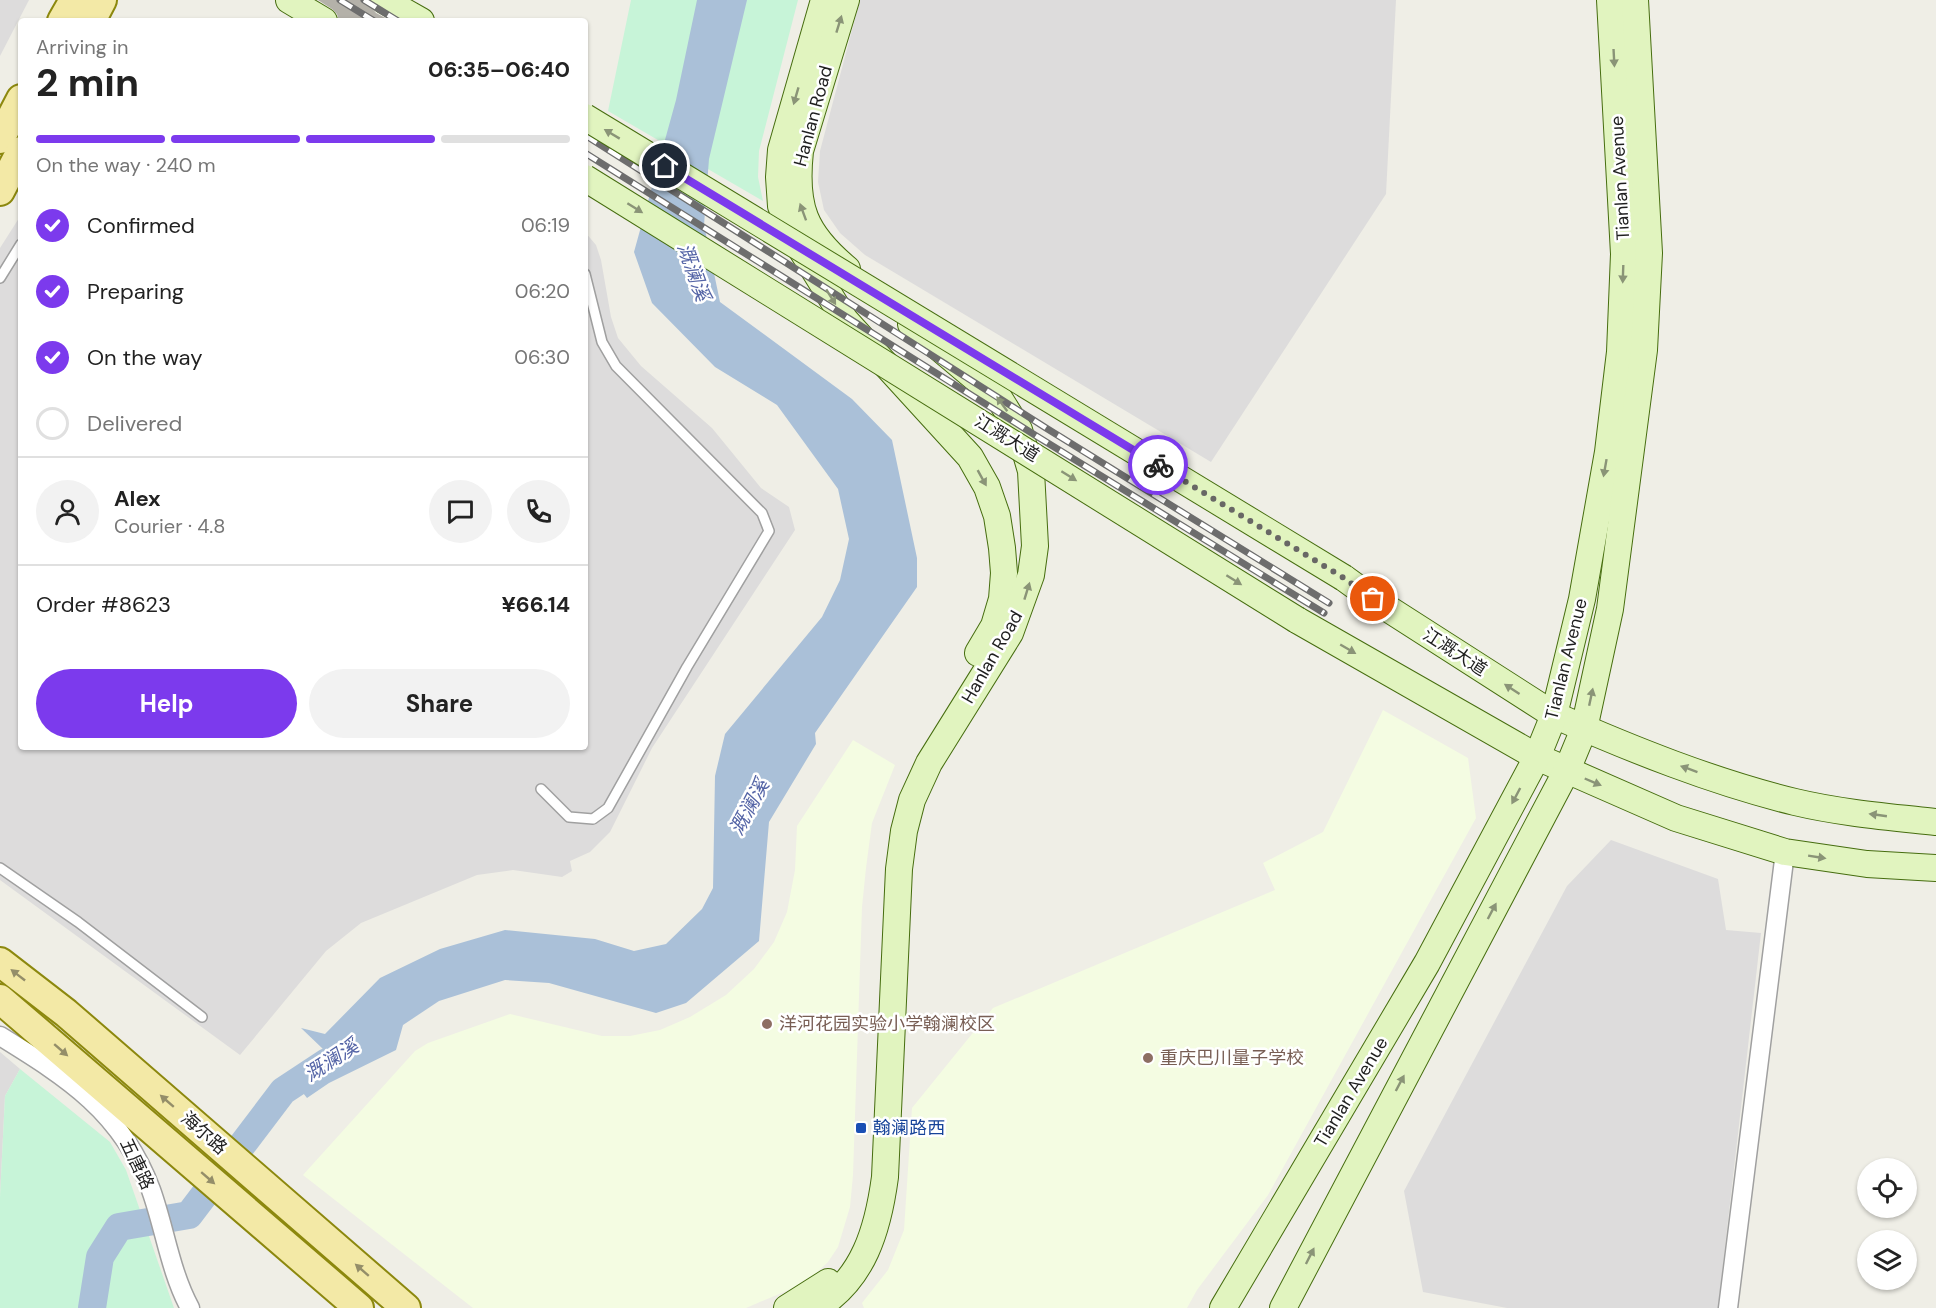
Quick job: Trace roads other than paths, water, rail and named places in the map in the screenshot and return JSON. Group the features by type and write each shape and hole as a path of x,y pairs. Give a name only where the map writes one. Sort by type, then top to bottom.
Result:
{"main road":[{"path":"64,18 74,0"},
{"path":"93,18 102,0"},
{"path":"0,139 18,105"},
{"path":"0,191 18,158"},
{"name":"海尔路","path":"0,962 75,1021 406,1308"},
{"name":"海尔路","path":"0,999 359,1308"}],"street":[{"path":"289,0 319,18"},
{"path":"384,0 416,18"},
{"name":"Hanlan Road","path":"787,1308 818,1290 835,1276 850,1258 862,1226 871,1178 880,909 889,830 898,796 916,757 994,626 1002,599 1004,573 997,516 987,487 970,457 845,320 793,236 781,206 779,177 781,150 824,0"},
{"name":"Hanlan Road","path":"816,1308 843,1287 861,1265 873,1238 880,1212 885,1177 899,869 904,831 912,800 929,763 1010,633 1023,603 1031,575 1035,546 1031,471 1019,430 999,398 826,252 810,229 799,201 800,151 846,0"},
{"name":"Tianlan Avenue","path":"1223,1308 1427,963 1537,756 1554,716 1582,599 1608,452 1620,352 1624,254 1610,0"},
{"name":"Tianlan Avenue","path":"1290,1306 1567,770 1584,729 1610,609 1644,350 1649,253 1635,0"},
{"name":"江溉大道","path":"588,119 1344,578 1554,716 1696,771 1796,802 1936,822"},
{"name":"江溉大道","path":"588,180 1297,620 1537,756 1676,818 1785,852 1867,864 1936,868"},
{"path":"1728,1308 1785,852"},
{"name":"五唐路","path":"0,1036 53,1069 111,1119 127,1139 150,1190 170,1252 178,1286 190,1308"}],"lane":[{"path":"0,278 18,249"},
{"path":"541,789 569,817 593,819 608,808 687,667 769,531 762,513 616,366 602,342 588,286"},
{"path":"0,868 78,922 201,1017"}],"water":[{"path":"697,0 747,0 709,159 704,225 720,302 852,399 892,440 917,558 917,587 815,733 816,744 769,822 759,941 686,1003 656,1013 549,983 505,980 439,1001 403,1025 396,1050 329,1083 307,1098 289,1075 323,1049 301,1028 325,1034 380,978 440,949 505,930 595,939 634,951 666,944 702,909 713,888 715,776 725,734 822,617 840,580 849,539 838,489 777,405 715,367 652,303 634,252 676,100"}],"waterway":[{"name":"溉澜溪","path":"92,1308 100,1257 119,1227 189,1215 283,1091 327,1062"}],"railway":[{"path":"340,0 369,18"},
{"path":"364,0 393,18"},
{"path":"588,137 1046,428 1329,603"},
{"path":"588,155 1324,613"}],"place":[{"name":"洋河花园实验小学翰澜校区","path":"767,1024"},
{"name":"重庆巴川量子学校","path":"1148,1058"},
{"name":"翰澜路西","path":"861,1128"}]}
